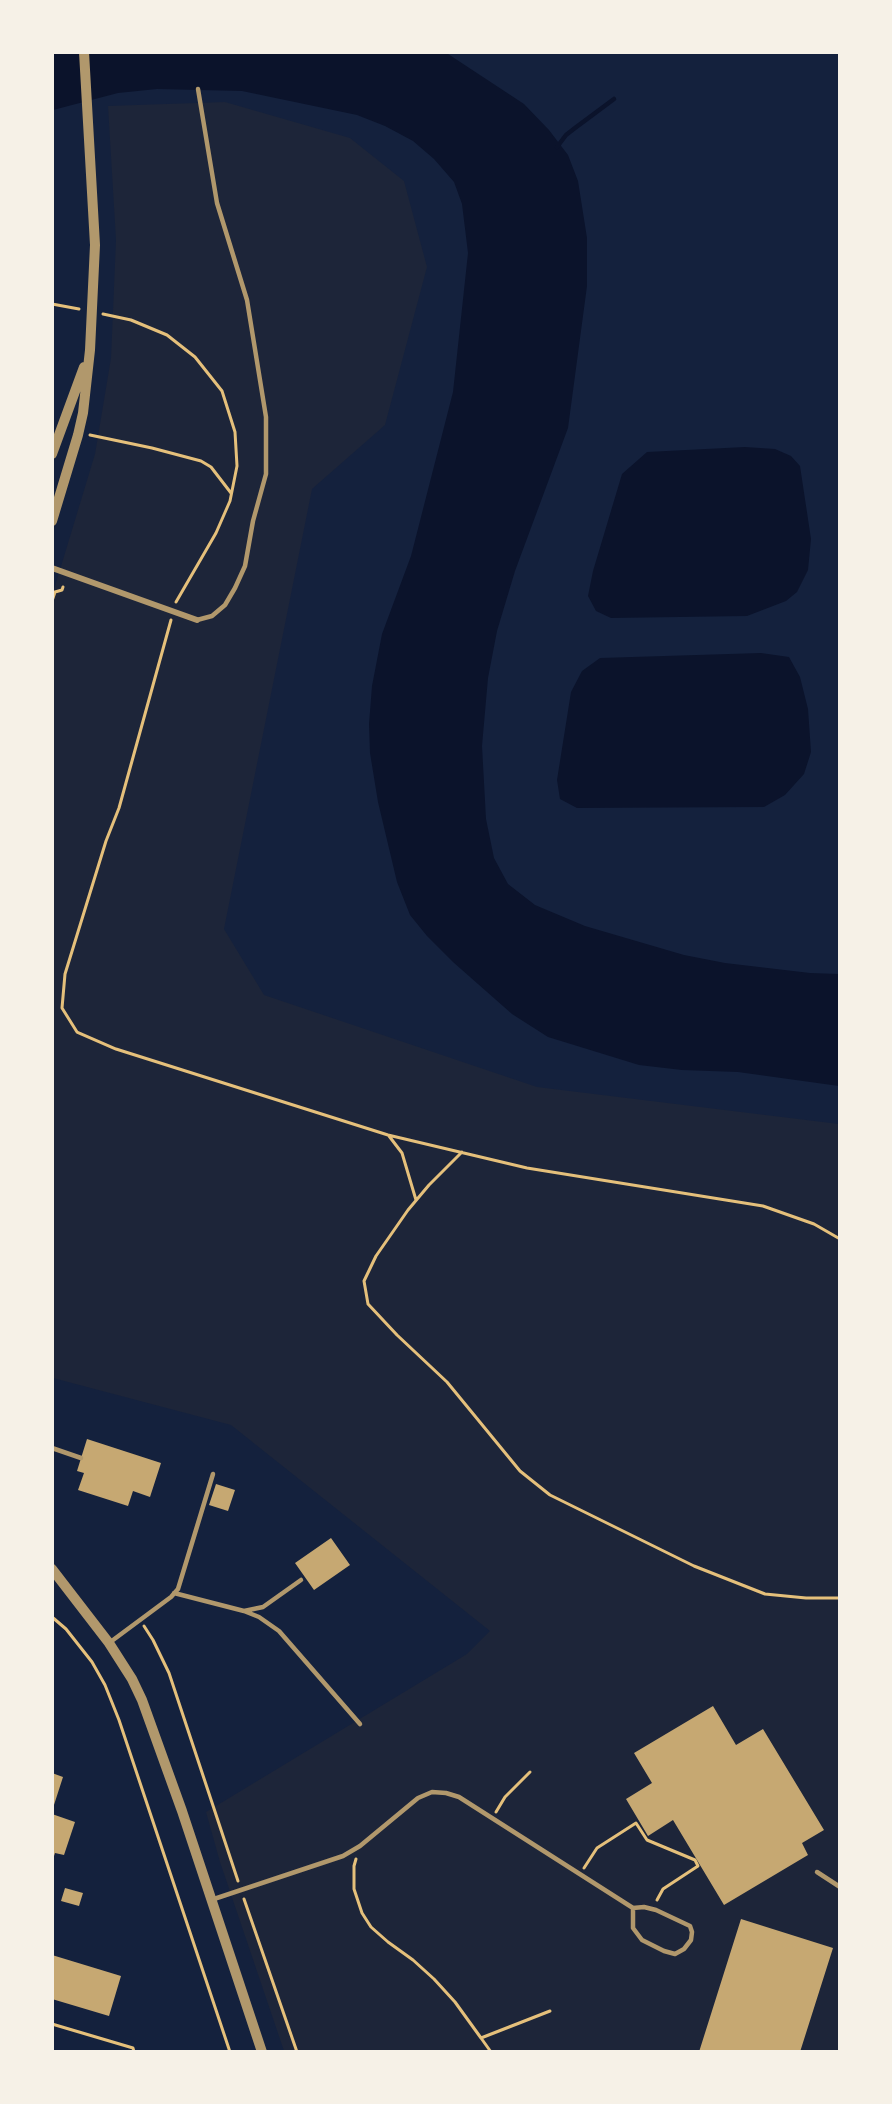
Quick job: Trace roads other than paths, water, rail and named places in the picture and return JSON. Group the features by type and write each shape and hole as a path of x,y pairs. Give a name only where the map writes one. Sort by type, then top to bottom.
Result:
{"street":[{"path":"52,520 83,413 90,350 95,245 84,52"},
{"path":"52,454 90,350"},
{"path":"52,568 197,620"},
{"path":"52,1569 109,1643 132,1679 142,1700 182,1811 262,2052"}],"lane":[{"path":"197,620 212,616 225,605 236,588 245,566 253,522 266,474 266,417 247,300 217,203 198,89"},
{"path":"52,1448 81,1458"},
{"path":"109,1643 174,1593 180,1585 213,1474"},
{"path":"244,1611 263,1607 301,1580"},
{"path":"174,1593 244,1611 259,1617 279,1631 360,1724"},
{"path":"211,1900 319,1865 360,1846 418,1798 432,1792 459,1797 633,1908 653,1909 690,1926 691,1940 684,1949 675,1954 642,1940 633,1928 633,1908"},
{"path":"817,1872 840,1887"}],"waterway":[{"path":"557,147 566,135 614,99"}]}
